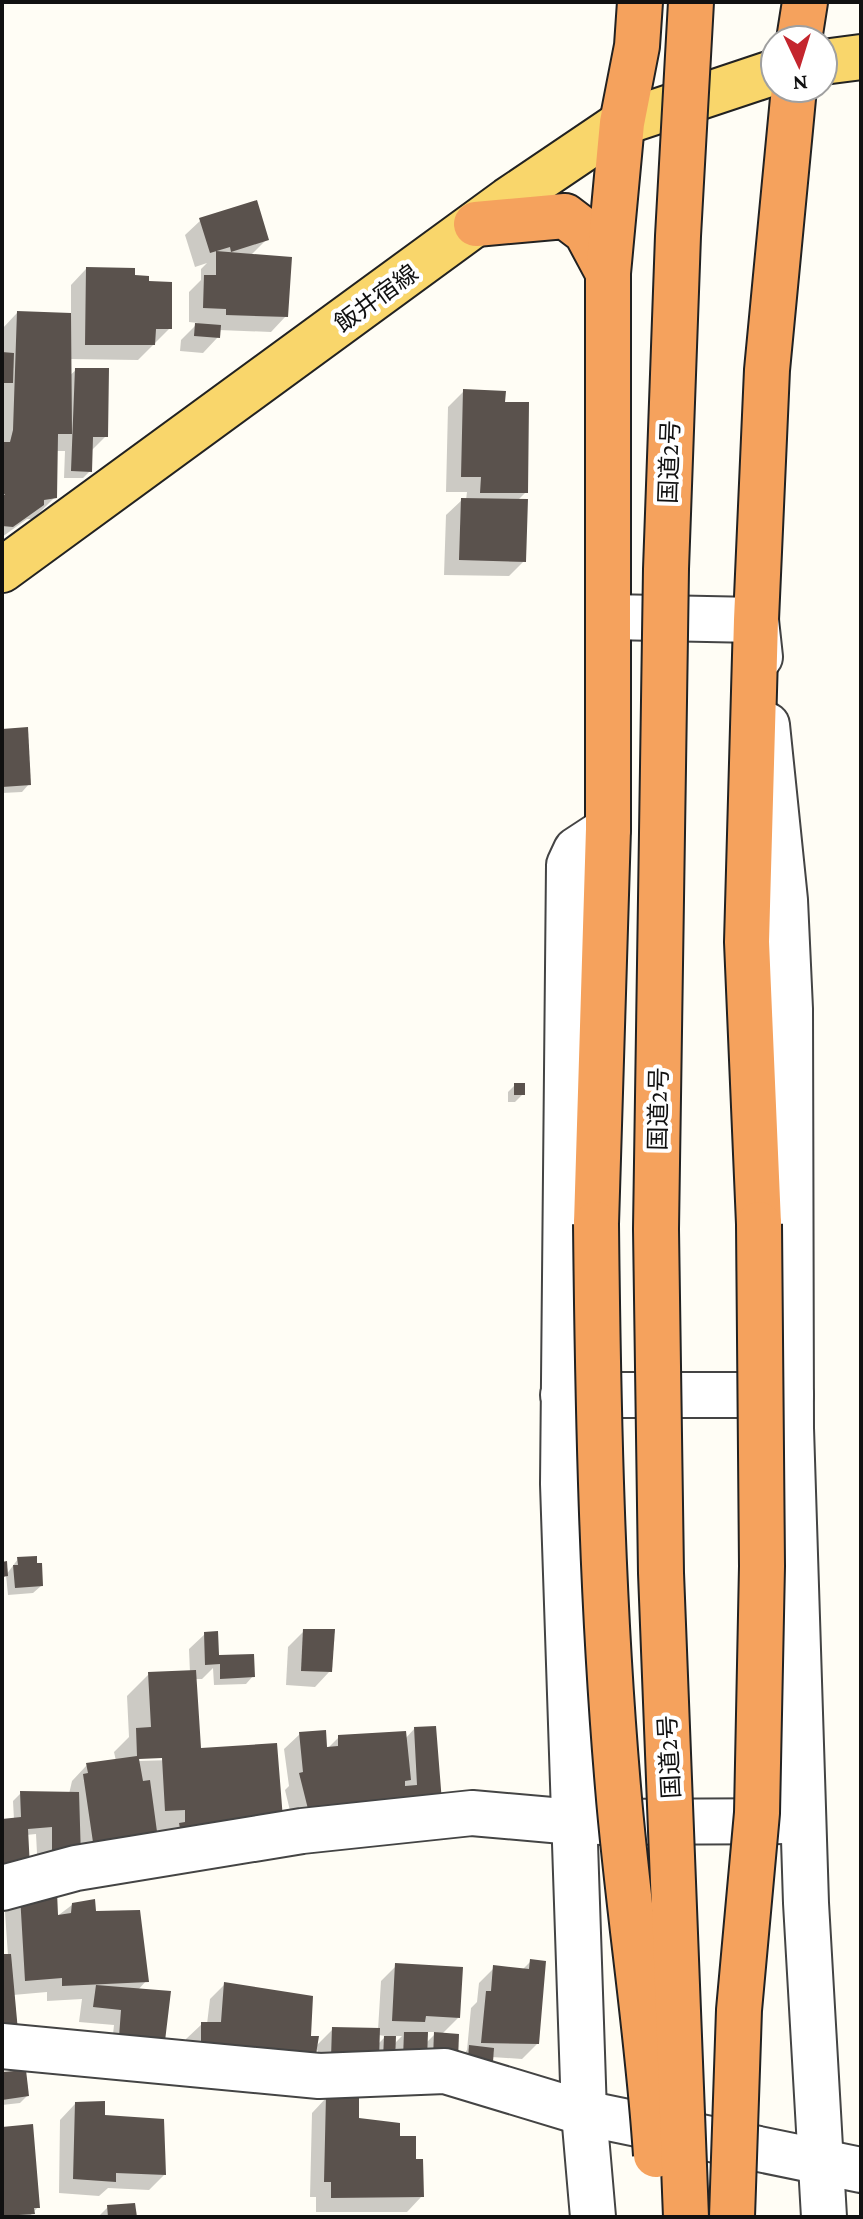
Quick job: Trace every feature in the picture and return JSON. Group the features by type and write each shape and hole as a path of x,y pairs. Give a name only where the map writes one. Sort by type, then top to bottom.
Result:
{"highway":[{"path":"640,2 637,46 622,123 608,273 608,829 596,1224 599,1494 618,1789 648,2039 661,2217"},
{"name":"国道2号","path":"686,2217 661,1573 656,1229 666,553 691,2"},
{"path":"802,24 805,2"},
{"path":"732,2217 739,2010 757,1813 762,1566 759,1224 747,942 756,620 767,370 792,104"},
{"path":"476,224 565,216 586,232 608,273"}],"main road":[{"path":"839,60 861,57"},
{"name":"飯井宿線","path":"2,570 476,224 622,123 759,77"}],"street":[{"path":"630,2 637,46"},
{"path":"609,617 756,620 787,931 791,1395 804,1821 824,2217"},
{"path":"593,2217 584,2113 563,1395 569,865 576,850 608,829"},
{"path":"563,1395 791,1395"},
{"path":"2,1888 76,1868 302,1831 472,1813 574,1822 804,1821"},
{"path":"2,2046 319,2076 445,2071 584,2113 820,2159 861,2170"}],"building":[{"path":"257,200 269,240 231,252 230,247 210,253 199,218"},
{"path":"216,251 292,257 288,317 226,315 226,309 203,308 204,275 216,275"},
{"path":"86,267 135,268 135,275 149,276 149,281 172,282 172,329 156,329 155,345 85,345"},
{"path":"17,311 71,313 72,434 58,434 57,498 44,500 44,505 13,527 2,526 2,495 5,495 2,491 2,442 10,442 13,430"},
{"path":"195,323 221,325 220,338 194,336"},
{"path":"2,352 14,353 13,383 2,383"},
{"path":"75,368 109,368 108,437 93,437 92,472 71,471"},
{"path":"463,389 506,391 505,402 529,402 528,493 480,493 481,477 461,477"},
{"path":"461,498 528,499 526,562 459,560"},
{"path":"28,727 31,785 2,787 2,729"},
{"path":"514,1083 525,1083 525,1095 514,1095"},
{"path":"37,1556 37,1563 42,1563 43,1586 15,1588 13,1565 18,1565 17,1557"},
{"path":"7,1561 8,1576 2,1577 2,1562"},
{"path":"303,1629 335,1629 332,1672 301,1671"},
{"path":"218,1631 219,1655 254,1654 255,1677 220,1679 220,1664 205,1665 204,1632"},
{"path":"196,1670 201,1748 277,1743 283,1819 181,1834 179,1823 185,1822 185,1810 165,1811 162,1758 139,1759 143,1781 150,1780 158,1839 94,1849 83,1774 88,1773 86,1763 137,1756 136,1728 151,1727 148,1672"},
{"path":"436,1726 442,1802 308,1809 299,1773 303,1772 299,1732 326,1730 327,1747 338,1746 338,1735 406,1731 411,1780 405,1781 405,1786 417,1785 414,1727"},
{"path":"20,1791 79,1792 81,1858 52,1859 52,1827 28,1829 30,1868 2,1874 2,1819 21,1817"},
{"path":"57,1892 58,1915 71,1913 72,1903 95,1899 96,1911 140,1910 149,1982 62,1986 62,1978 25,1981 20,1895"},
{"path":"2,1954 11,1954 18,2031 2,2030"},
{"path":"530,1959 546,1961 539,2044 481,2043 486,1991 491,1991 493,1965 529,1969"},
{"path":"395,1963 463,1967 460,2018 426,2016 425,2022 392,2021"},
{"path":"224,1982 313,1996 311,2036 319,2036 316,2054 201,2044 201,2022 221,2022"},
{"path":"96,1985 171,1991 165,2041 119,2037 121,2010 93,2007"},
{"path":"332,2027 380,2028 379,2059 331,2058"},
{"path":"404,2032 428,2032 427,2059 403,2058"},
{"path":"434,2032 459,2034 458,2060 433,2059"},
{"path":"384,2036 396,2036 395,2060 383,2060"},
{"path":"469,2045 494,2048 492,2076 467,2073"},
{"path":"26,2070 29,2096 2,2100 2,2072"},
{"path":"326,2095 359,2095 359,2118 400,2123 400,2136 416,2136 416,2159 423,2159 424,2197 331,2198 331,2182 324,2182"},
{"path":"105,2101 105,2115 164,2119 166,2175 116,2173 116,2182 73,2179 75,2102"},
{"path":"33,2124 40,2208 34,2208 35,2214 2,2216 2,2127"},
{"path":"135,2203 137,2217 108,2217 107,2205"}]}
